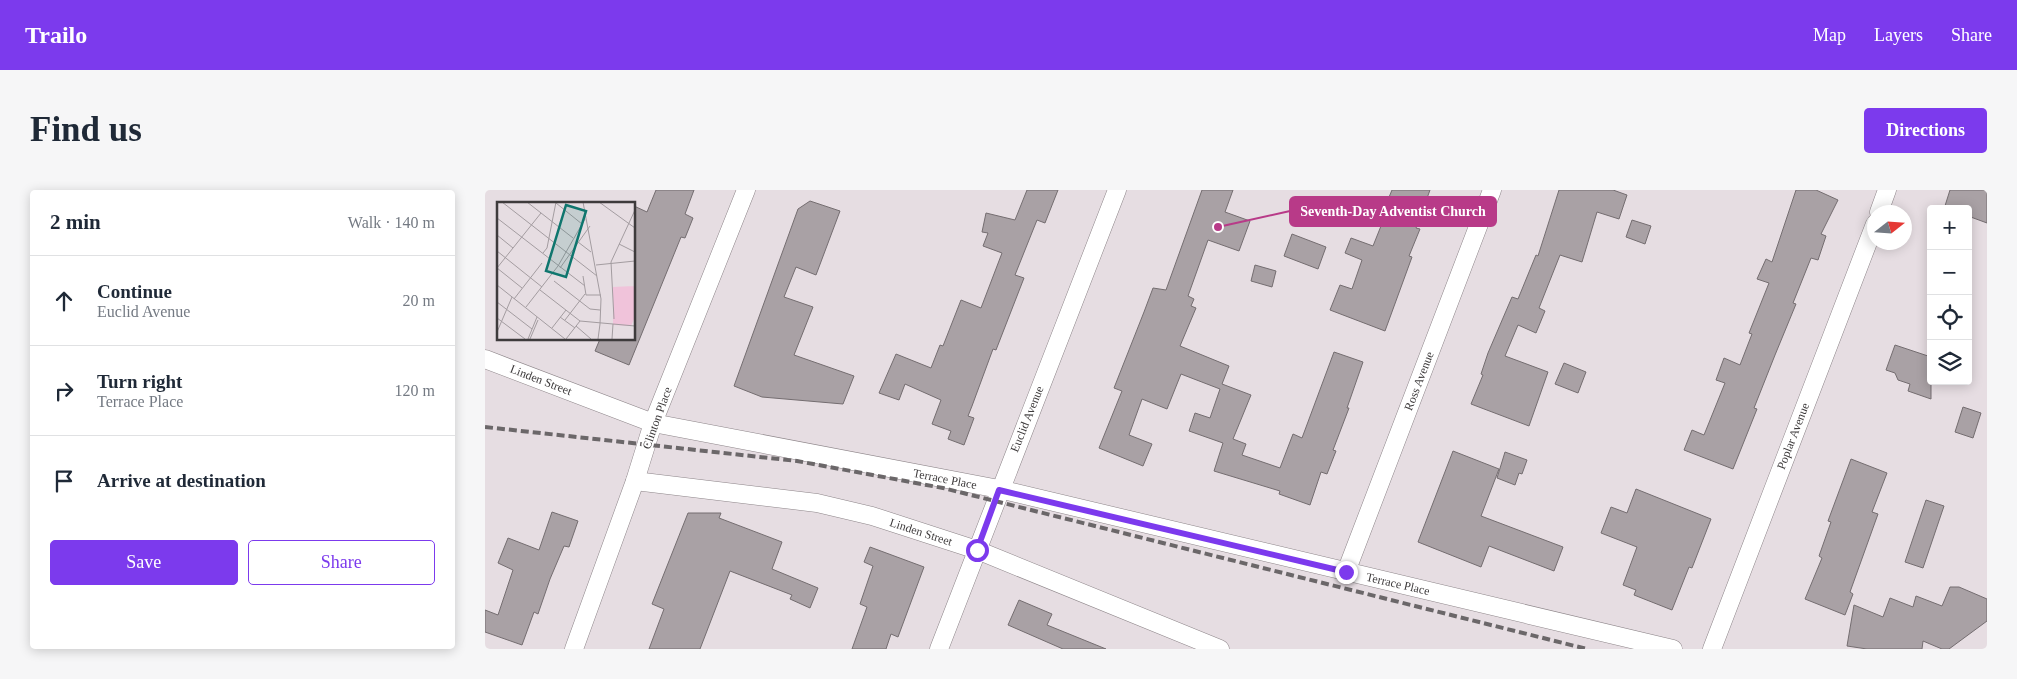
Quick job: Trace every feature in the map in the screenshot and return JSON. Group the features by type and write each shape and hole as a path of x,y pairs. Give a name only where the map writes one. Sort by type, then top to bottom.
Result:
{"street":[{"name":"Clinton Place","path":"574,649 635,481 653,423 746,190"},
{"name":"Euclid Avenue","path":"939,649 999,490 1117,190"},
{"name":"Ross Avenue","path":"1346,572 1492,190"},
{"path":"1882,205 1887,190"},
{"name":"Poplar Avenue","path":"1712,649 1867,245"},
{"name":"Linden Street","path":"485,359 653,423"},
{"name":"Terrace Place","path":"653,423 999,490 1673,649"},
{"name":"Linden Street","path":"635,481 817,503 872,516 977,550 1220,649"}],"building":[{"path":"656,190 694,190 685,214 693,218 685,238 681,237 629,365 595,351 600,340 635,340 635,206 647,212"},
{"path":"1027,190 1058,190 1045,223 1037,220 1015,275 1024,278 996,350 993,349 968,416 974,418 964,445 948,439 951,431 932,424 941,400 905,384 899,400 879,393 896,354 931,368 940,345 943,346 961,300 981,308 1002,253 983,246 988,233 982,232 986,213 1015,220"},
{"path":"1202,190 1233,190 1225,212 1250,221 1239,251 1208,240 1188,296 1194,299 1191,306 1196,308 1180,346 1229,366 1222,384 1251,395 1233,439 1246,444 1242,455 1280,468 1293,434 1302,438 1334,352 1363,362 1347,408 1349,408 1333,450 1336,451 1327,474 1321,472 1310,505 1279,494 1280,491 1214,471 1223,443 1189,431 1195,413 1210,418 1220,389 1181,374 1167,409 1142,399 1129,435 1152,444 1143,466 1099,448 1122,391 1114,388 1153,288 1166,290"},
{"path":"1392,190 1430,190 1416,228 1420,229 1409,256 1412,257 1385,331 1330,310 1340,285 1352,289 1362,260 1345,253 1351,238 1373,246 1385,216 1382,214"},
{"path":"1559,190 1613,190 1627,195 1619,219 1597,212 1582,262 1560,255 1539,308 1545,311 1536,333 1518,325 1505,356 1548,372 1529,426 1471,404 1483,375 1481,374 1488,353 1512,297 1518,299 1536,255 1538,256"},
{"path":"1796,190 1816,190 1838,200 1821,234 1826,236 1818,260 1811,258 1793,303 1796,304 1754,408 1757,409 1733,469 1684,450 1692,430 1704,435 1725,383 1716,380 1724,358 1740,365 1752,334 1749,333 1769,283 1757,279 1766,259 1772,262"},
{"path":"1950,190 1987,190 1987,223 1972,217 1972,205 1945,205"},
{"path":"810,201 840,211 816,275 796,267 784,297 813,307 794,355 854,376 843,404 762,397 734,386 798,209"},
{"path":"1632,220 1651,226 1645,244 1626,237"},
{"path":"1292,234 1326,247 1318,269 1284,256"},
{"path":"1255,265 1276,271 1272,287 1251,281"},
{"path":"1895,345 1927,356 1927,385 1931,385 1931,399 1908,391 1910,384 1898,380 1895,373 1886,370"},
{"path":"1564,363 1586,372 1578,393 1555,384"},
{"path":"1963,407 1981,413 1973,438 1955,432"},
{"path":"1453,451 1499,469 1481,516 1563,547 1554,571 1489,546 1481,567 1418,542"},
{"path":"1505,452 1527,460 1522,474 1519,473 1515,485 1497,478"},
{"path":"1851,459 1887,473 1872,512 1878,514 1850,592 1853,594 1845,615 1805,599 1822,558 1819,556 1831,522 1828,521"},
{"path":"1636,489 1711,519 1692,568 1689,567 1672,610 1634,595 1636,590 1623,585 1637,547 1601,533 1611,507 1627,513"},
{"path":"1926,500 1944,506 1923,568 1905,562"},
{"path":"552,512 578,521 569,547 564,546 538,614 534,612 522,645 485,632 485,610 498,615 513,570 498,563 508,538 539,550"},
{"path":"688,513 721,513 719,518 782,542 772,569 818,588 810,608 790,599 792,595 730,571 700,649 649,649 664,609 652,604"},
{"path":"870,547 924,567 898,637 891,634 886,649 852,649 867,607 860,604 873,566 864,562"},
{"path":"1950,587 1959,587 1987,599 1987,621 1949,649 1942,649 1923,641 1922,649 1867,649 1847,646 1854,605 1883,617 1890,598 1913,607 1916,596 1942,606"},
{"path":"1019,600 1052,614 1047,625 1106,649 1063,649 1008,625"}],"railway":[{"path":"485,427 797,461 943,488 1587,649"}],"place":[{"name":"Seventh-Day Adventist Church","path":"1218,227"}],"route":[{"path":"977,550 999,490 1139,521 1346,572"}]}
